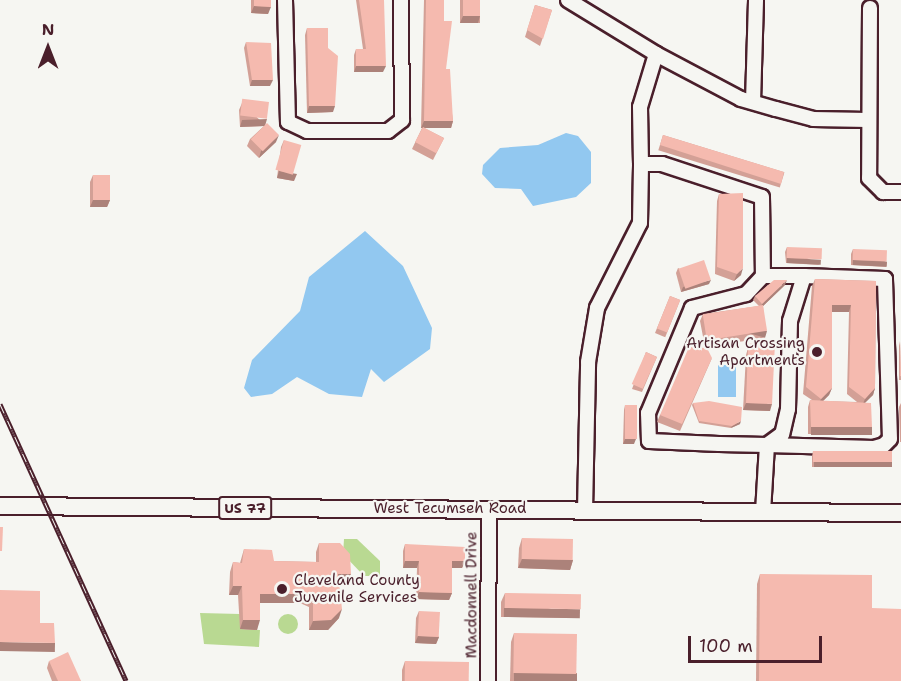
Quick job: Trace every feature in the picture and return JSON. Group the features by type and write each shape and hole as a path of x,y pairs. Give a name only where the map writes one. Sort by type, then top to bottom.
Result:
{"main road":[{"name":"West Tecumseh Road","path":"0,506 901,513"}],"street":[{"path":"285,0 288,122 307,131 396,129 402,120 401,0"},
{"path":"568,0 656,54 753,102 813,119 868,120"},
{"path":"753,102 756,0"},
{"path":"870,8 868,120 873,187 901,192"},
{"path":"585,510 588,362 597,308 640,222 640,107 656,54"},
{"path":"641,164 662,164 762,197 763,276 746,294 692,308 648,413 649,441 874,448 890,439 885,279 763,276"},
{"path":"763,512 767,445 784,425 790,321 804,276"},
{"name":"Macdonnell Drive","path":"488,681 489,510"}],"green space":[{"path":"344,539 357,539 380,561 380,576 364,576 343,554"},
{"path":"200,613 240,614 240,629 260,630 259,647 204,644"},
{"path":"284,614 292,614 298,620 298,628 292,634 284,634 278,628 278,620"}],"water":[{"path":"566,133 578,136 591,152 591,183 576,197 533,206 521,189 495,188 482,174 483,165 500,148 538,145"},
{"path":"365,231 403,266 432,328 430,349 384,382 371,369 362,397 329,394 297,377 272,394 251,397 244,388 252,360 300,311 309,277"},
{"path":"718,365 736,365 736,397 718,397"}],"building":[{"path":"254,0 271,0 271,7 254,6"},
{"path":"359,0 384,0 386,66 356,66 356,49 366,49"},
{"path":"426,0 444,0 444,21 452,21 446,69 450,69 453,121 424,121"},
{"path":"463,0 480,0 480,16 463,16"},
{"path":"535,5 552,10 543,39 527,30"},
{"path":"307,28 328,28 328,48 338,56 335,106 309,106"},
{"path":"246,42 271,43 273,80 252,80"},
{"path":"242,99 269,102 267,119 240,116"},
{"path":"267,123 279,135 263,151 251,139"},
{"path":"423,127 444,138 436,153 415,142"},
{"path":"663,135 784,172 781,184 660,145"},
{"path":"284,140 301,145 293,175 275,170"},
{"path":"93,175 110,175 110,200 93,200"},
{"path":"743,193 743,268 737,274 717,267 719,194"},
{"path":"787,247 822,248 822,259 787,258"},
{"path":"853,249 887,250 887,261 853,260"},
{"path":"704,260 711,280 685,289 678,269"},
{"path":"815,279 876,281 875,388 865,399 849,387 851,305 832,305 832,388 821,399 806,387"},
{"path":"774,280 787,280 762,304 755,296"},
{"path":"670,296 680,300 667,333 657,328"},
{"path":"763,305 767,331 707,340 703,315"},
{"path":"751,343 775,343 772,404 746,403 748,348"},
{"path":"689,347 707,348 712,358 682,424 660,415"},
{"path":"646,352 657,357 643,389 632,384"},
{"path":"810,400 871,403 872,427 811,427"},
{"path":"709,401 742,407 741,421 732,426 699,421 693,403"},
{"path":"625,405 637,405 637,439 625,439"},
{"path":"813,451 892,451 892,462 813,462"},
{"path":"0,527 3,527 2,551 0,551"},
{"path":"522,538 573,539 573,560 522,559"},
{"name":"Cleveland County Juvenile Services","path":"319,543 340,543 350,554 351,574 338,574 342,609 331,620 313,621 313,598 303,594 260,594 260,620 243,620 242,586 233,586 233,562 242,563 244,549 272,550 274,561 319,562"},
{"path":"405,544 465,547 465,561 452,561 452,593 419,592 419,561 405,561"},
{"path":"760,574 872,575 872,608 901,609 901,681 759,681"},
{"path":"0,590 40,591 40,623 54,623 55,643 0,642"},
{"path":"505,593 581,594 581,609 505,608"},
{"path":"419,611 440,612 439,637 418,636"},
{"path":"514,633 577,634 576,674 513,673"},
{"path":"68,652 81,681 58,681 49,661"},
{"path":"405,661 469,662 469,681 405,681"}],"railway":[{"path":"0,404 126,681"}],"place":[{"name":"Artisan Crossing Apartments","path":"817,352"},
{"name":"Cleveland County Juvenile Services","path":"282,589"}]}
